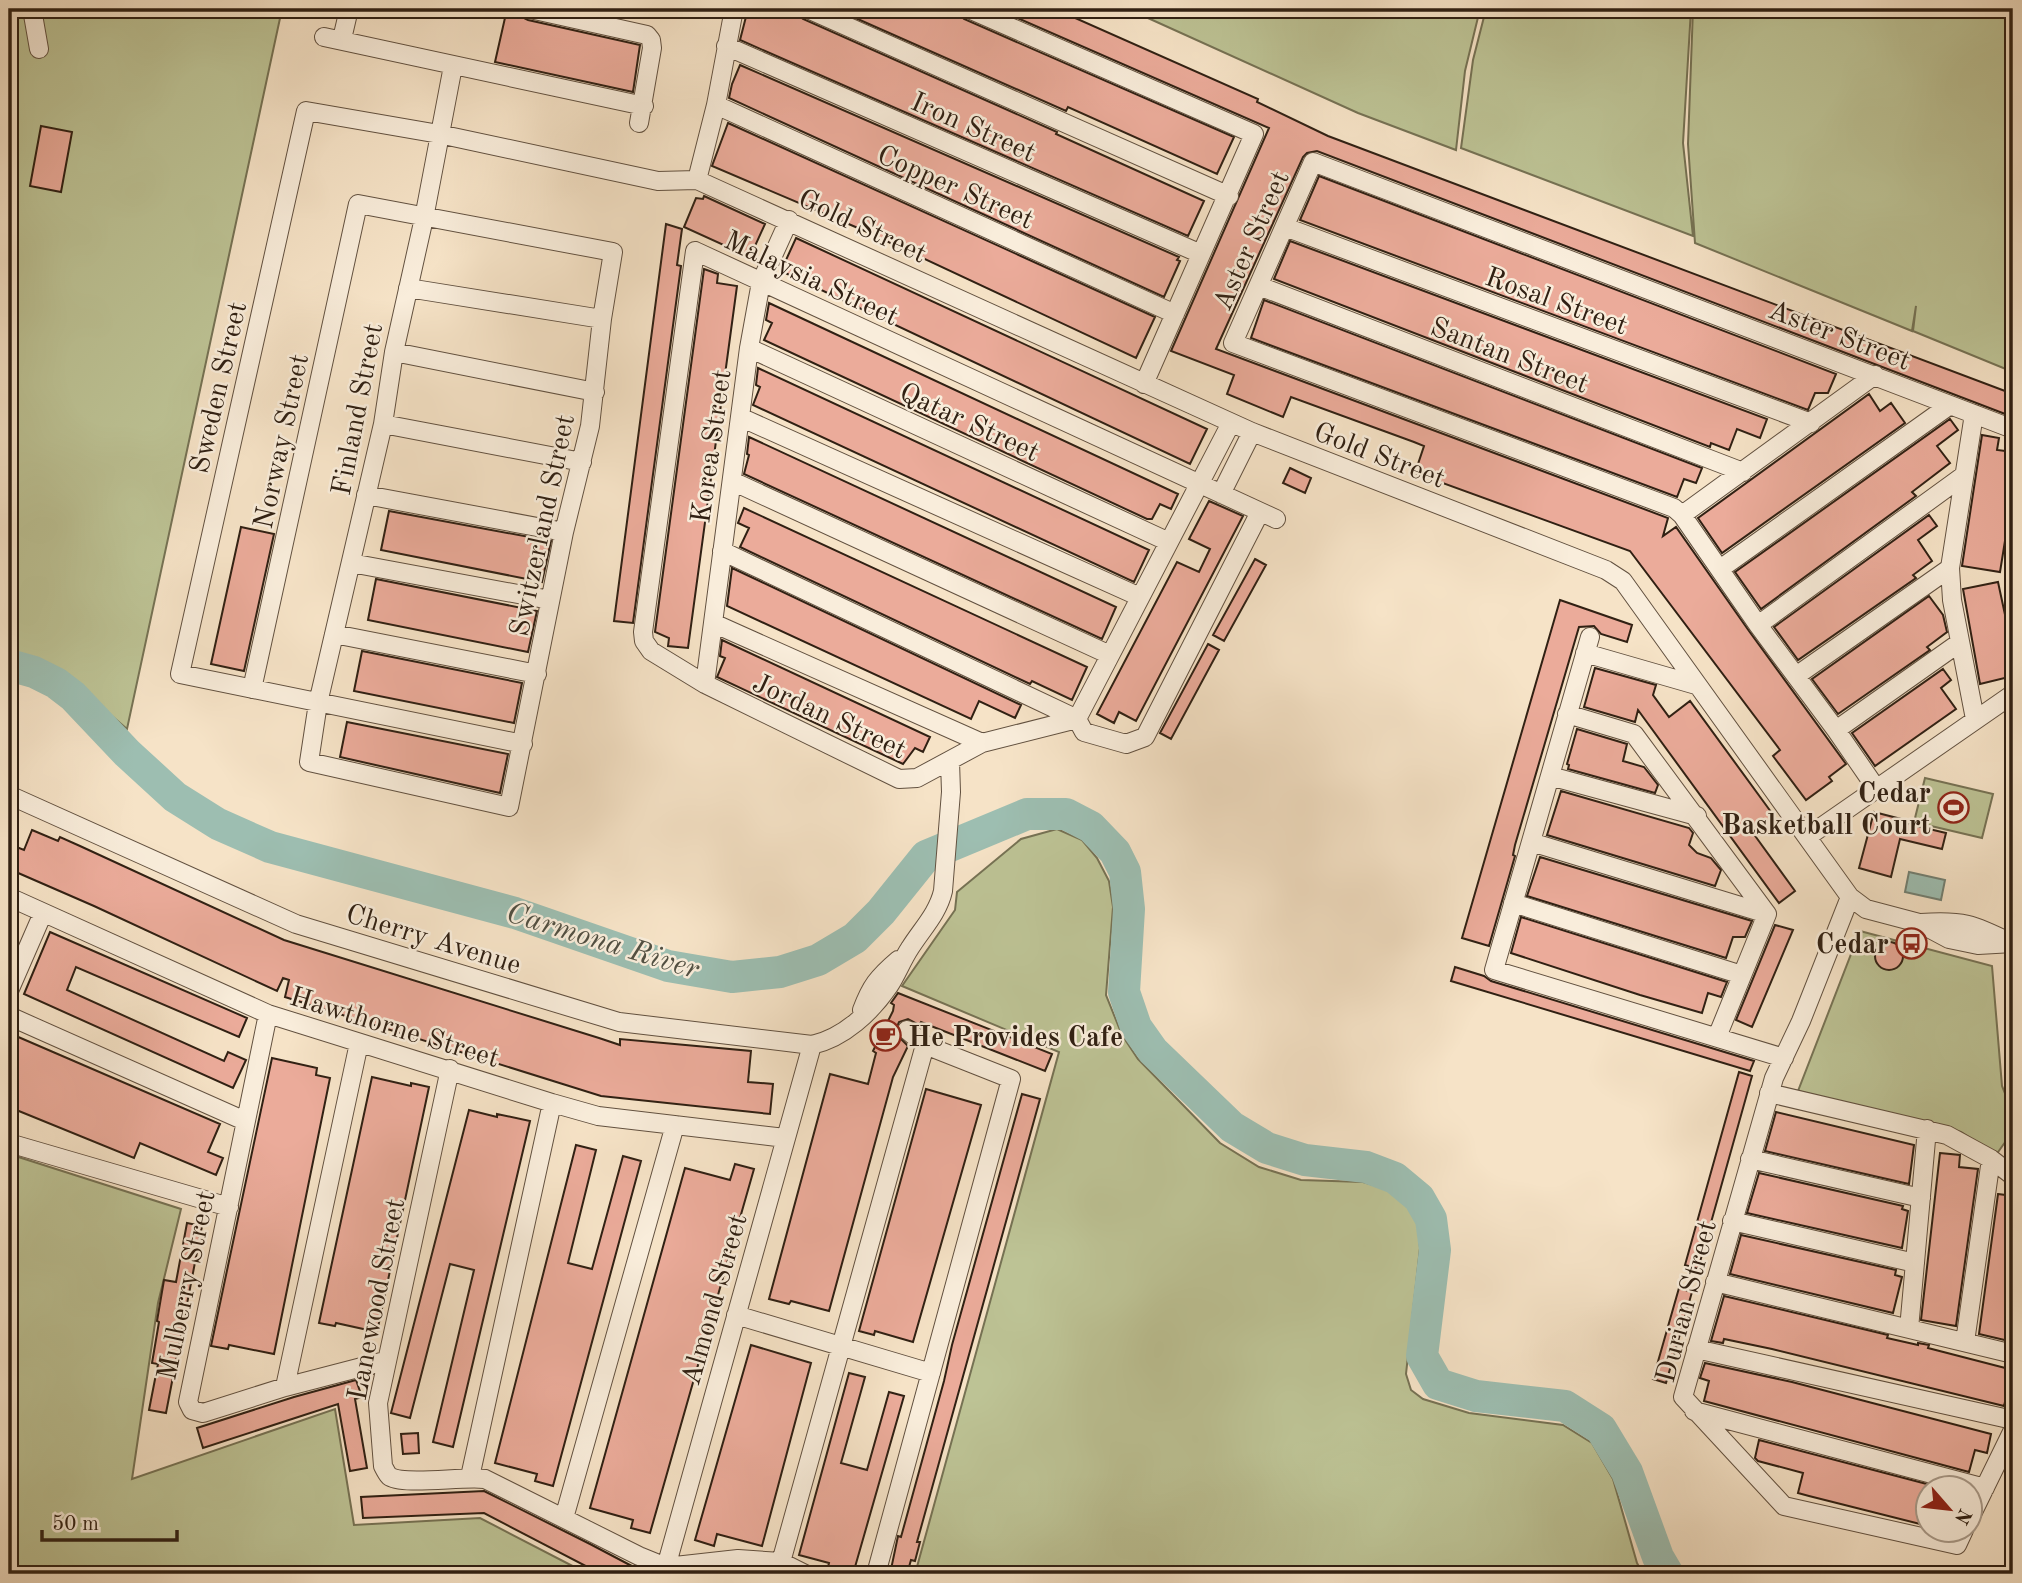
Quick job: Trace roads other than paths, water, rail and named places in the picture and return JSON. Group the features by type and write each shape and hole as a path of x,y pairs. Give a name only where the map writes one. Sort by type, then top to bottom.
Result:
{"street":[{"path":"32,9 39,49"},
{"path":"349,9 333,38 641,115 652,48 646,35 530,9"},
{"path":"439,134 658,181 697,180 716,105 734,9"},
{"path":"808,9 1228,196"},
{"path":"969,9 1254,134 1144,384"},
{"name":"Iron Street","path":"726,46 1201,254"},
{"name":"Finland Street","path":"453,66 424,218 394,352 383,424 318,703 309,762 509,807"},
{"name":"Copper Street","path":"716,105 1175,314"},
{"name":"Sweden Street","path":"253,689 180,674 306,111 439,134"},
{"name":"Aster Street","path":"1876,788 1682,515 1674,508 1233,343 1313,162 2013,429"},
{"name":"Gold Street","path":"697,180 1231,423 1606,570 1623,582 1850,897 1866,909 1919,923 1954,921 1981,928 2012,943"},
{"name":"Norway Street","path":"253,689 358,205 424,218"},
{"name":"Switzerland Street","path":"424,218 613,252 602,319 595,392 582,462 564,532 509,807"},
{"name":"Korea Street","path":"705,684 749,348 761,282 789,220"},
{"name":"Rosal Street","path":"1285,227 1811,423"},
{"name":"Malaysia Street","path":"651,651 643,632 695,251 1268,516 1145,737 1126,744 1084,732 1076,719"},
{"name":"Santan Street","path":"1259,286 1742,472"},
{"path":"408,288 602,319"},
{"name":"Qatar Street","path":"749,348 1169,542"},
{"path":"394,352 595,392"},
{"path":"1682,515 1875,375"},
{"path":"1720,569 1950,405"},
{"path":"1974,414 1950,568 1959,643 1975,719"},
{"path":"740,417 1140,597"},
{"path":"722,551 1076,719 1231,423"},
{"path":"383,424 582,462"},
{"path":"1221,494 1252,432"},
{"path":"1758,625 1963,476"},
{"path":"732,481 1110,655"},
{"path":"366,495 564,532"},
{"path":"351,563 550,600"},
{"path":"1796,676 1950,568"},
{"path":"713,623 982,743"},
{"path":"334,634 537,674"},
{"path":"1836,730 1959,643"},
{"path":"1696,685 1587,645 1494,970 1784,1058"},
{"name":"Jordan Street","path":"651,651 705,684 899,779 917,778 982,743 1076,719"},
{"path":"253,689 523,744"},
{"path":"1807,836 2013,694"},
{"path":"1567,714 1634,734 1767,914"},
{"path":"812,1045 838,1036 860,1018 889,986 908,951 940,905 951,792 950,761"},
{"path":"1550,776 1697,816"},
{"name":"Cherry Avenue","path":"9,795 296,924 619,1022 812,1045"},
{"path":"1531,842 1767,914"},
{"name":"Hawthorne Street","path":"9,897 268,1013 552,1103 598,1116 785,1138"},
{"name":"Durian Street","path":"1850,897 1769,1093 1683,1397 1784,1506 1913,1535"},
{"path":"1513,903 1742,975"},
{"path":"9,991 43,913"},
{"path":"1717,1037 1767,914"},
{"name":"Mulberry Street","path":"268,1013 188,1402 192,1410 203,1413 285,1387 385,1361"},
{"path":"9,1016 245,1121"},
{"path":"876,1574 1011,1079 925,1045 907,1030"},
{"path":"285,1387 359,1043"},
{"name":"Almond Street","path":"666,1567 812,1045"},
{"path":"781,1562 925,1045"},
{"name":"Lanewood Street","path":"450,1069 378,1403 383,1466 388,1475 401,1481 470,1477 485,1479 666,1567 738,1559 781,1562 805,1574"},
{"path":"1769,1093 1947,1135 1991,1159 2013,1176"},
{"path":"470,1477 552,1103"},
{"path":"564,1518 675,1125"},
{"path":"1909,1329 1927,1129"},
{"path":"9,1143 229,1207"},
{"path":"1750,1159 1921,1198"},
{"path":"1965,1342 1991,1159"},
{"path":"1732,1221 1915,1263"},
{"path":"1715,1282 2013,1354"},
{"path":"736,1315 931,1373"},
{"path":"1696,1349 2013,1420"},
{"path":"1694,1410 1985,1488"},
{"path":"1983,1492 2013,1430"}],"waterway":[{"name":"Carmona River","path":"9,665 34,672 56,683 73,696 127,753 175,797 218,824 270,847 515,913 668,966 732,977 780,972 818,960 855,938 881,912 926,856 1027,814 1066,814 1091,827 1115,852 1125,872 1129,909 1124,992 1136,1027 1153,1051 1232,1127 1267,1148 1305,1160 1366,1167 1395,1178 1419,1198 1431,1219 1435,1250 1422,1356 1438,1384 1476,1396 1565,1406 1601,1429 1627,1472 1658,1557 1668,1574"}],"place":[{"name":"Cedar Basketball Court","path":"1954,808"},
{"name":"Cedar","path":"1912,943"},
{"name":"He Provides Cafe","path":"885,1036"}]}
